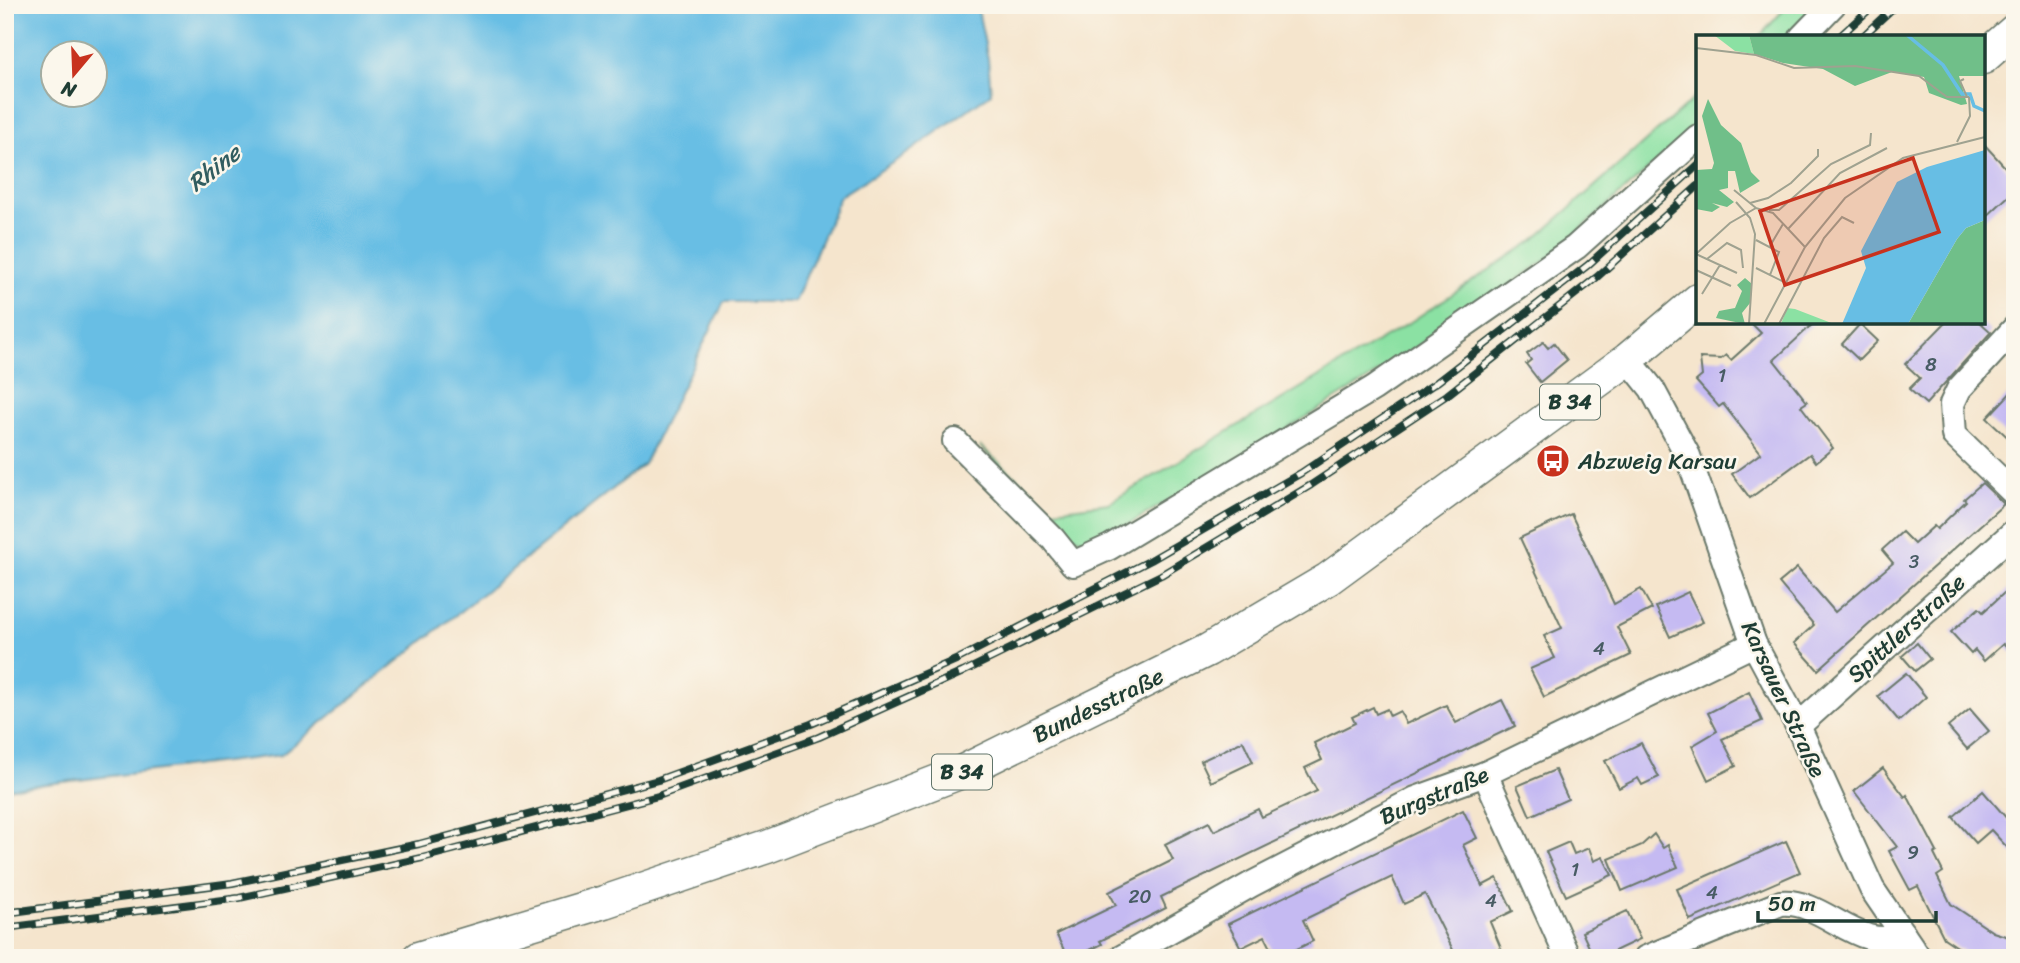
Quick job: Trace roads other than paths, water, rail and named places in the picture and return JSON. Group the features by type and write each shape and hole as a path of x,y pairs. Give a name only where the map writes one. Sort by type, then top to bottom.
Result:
{"main road":[{"path":"1985,56 2014,32"},
{"name":"Bundesstraße","path":"418,958 604,902 729,860 959,773 1208,650 1328,579 1628,359 1696,302"}],"street":[{"path":"1804,35 1833,5"},
{"path":"956,441 1054,539 1073,564 1110,547 1374,388 1576,247 1696,139"},
{"path":"2015,328 1959,390 1952,404 1954,435 2015,494"},
{"name":"Karsauer Straße","path":"1628,359 1652,389 1688,456 1754,644 1798,726 1872,889 1919,958"},
{"name":"Spittlerstraße","path":"1798,726 2015,531"},
{"name":"Burgstraße","path":"1121,958 1252,884 1416,799 1485,774 1754,644"},
{"path":"1485,774 1568,958"},
{"path":"1646,958 1781,903 1791,902 1812,908 1869,937 1893,939 1903,934"}],"water":[{"name":"Rhine","path":"5,5 977,5 988,59 991,93 905,155 840,196 795,302 724,302 644,464 281,755 5,789"}],"railway":[{"path":"1841,35 1874,5"},
{"path":"1864,35 1896,5"},
{"path":"5,913 232,883 419,844 658,780 811,724 958,659 1151,560 1301,473 1437,382 1588,265 1696,167"},
{"path":"5,928 239,898 422,858 658,796 819,737 963,672 1161,575 1311,485 1447,395 1597,277 1696,188"}],"place":[{"name":"Abzweig Karsau","path":"1553,461"}]}
